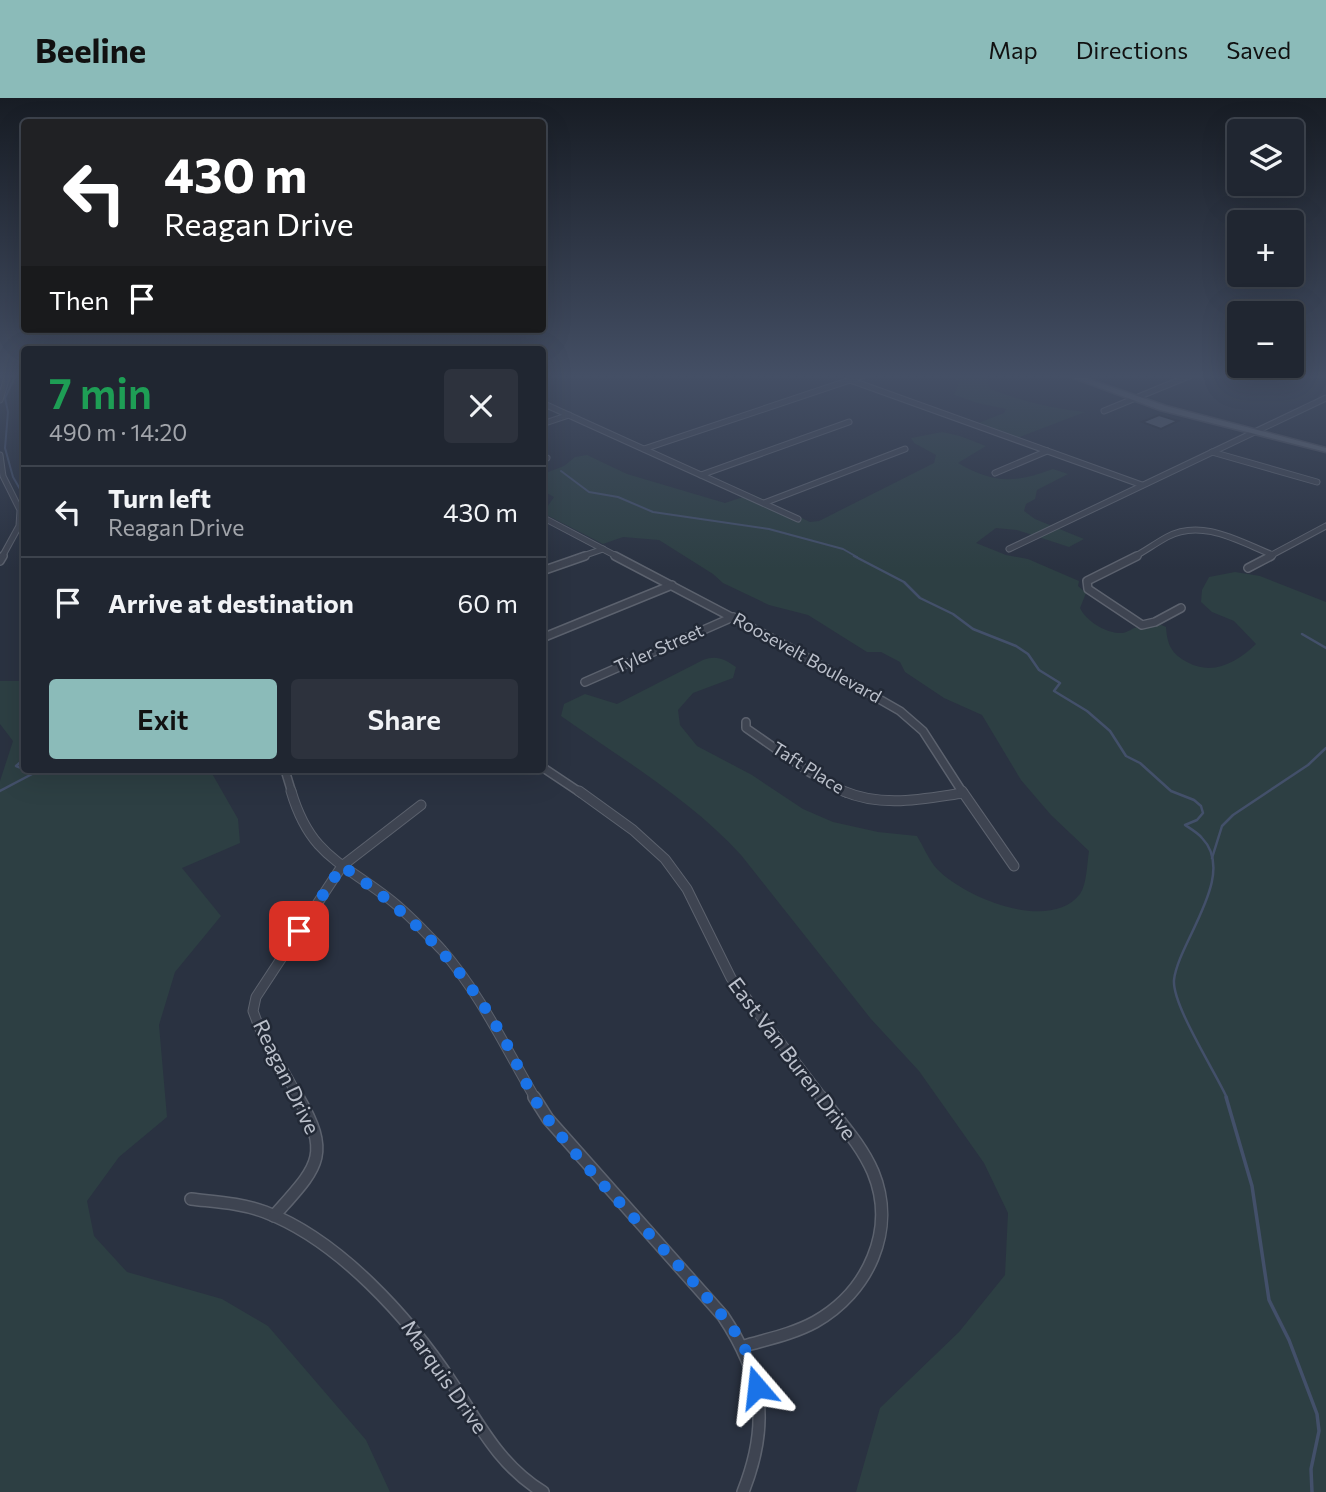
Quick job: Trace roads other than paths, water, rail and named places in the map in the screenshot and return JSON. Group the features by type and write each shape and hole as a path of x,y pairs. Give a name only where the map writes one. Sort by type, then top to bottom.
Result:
{"main road":[{"path":"1283,439 1326,450"}],"street":[{"path":"622,439 797,519"},
{"path":"644,449 674,439"},
{"path":"701,475 801,439"},
{"path":"1014,439 1142,485"},
{"path":"1009,549 1240,439"},
{"path":"764,503 905,449"},
{"path":"995,473 1047,451"},
{"path":"1212,452 1317,482"},
{"path":"0,455 5,481 19,502 20,510 19,526 0,561"},
{"name":"Roosevelt Boulevard","path":"546,519 733,617 900,711 923,731 1014,866"},
{"path":"1248,568 1326,526"},
{"path":"1181,608 1155,622 1142,625 1088,589 1087,580 1185,528 1200,527 1273,555"},
{"path":"546,570 603,549"},
{"path":"546,636 672,585"},
{"name":"Tyler Street","path":"585,682 733,617"},
{"name":"Taft Place","path":"746,722 746,728 750,731 827,782 857,798 893,802 963,793"},
{"name":"East Van Buren Drive","path":"546,770 632,830 672,867 726,972 851,1135 875,1178 881,1205 881,1236 872,1265 855,1289 830,1312 814,1322 744,1346"},
{"path":"286,773 307,832 342,866 410,916 457,968 502,1035 531,1093 548,1119 723,1316 744,1346 757,1387 761,1423 756,1457 743,1492"},
{"path":"342,866 421,805"},
{"name":"Reagan Drive","path":"274,1216 307,1178 317,1155 318,1144 314,1124 259,1027 253,1005 265,981 342,866"},
{"name":"Marquis Drive","path":"191,1199 241,1206 274,1216 316,1242 386,1301 425,1344 507,1467 543,1492"}],"waterway":[{"path":"6,439 5,448 13,477 21,491"},
{"path":"561,471 589,492 618,497 653,512 769,529 843,549 857,557"},
{"path":"854,556 904,582 920,598 953,614 973,629 1016,646 1028,654 1039,670 1060,683 1054,691 1087,711 1110,731 1126,756 1140,763 1171,791 1194,800 1201,806 1203,813 1197,820 1185,825 1202,838 1211,853 1213,870 1203,909 1185,947 1174,980 1175,991 1187,1021 1227,1098"},
{"path":"1302,634 1326,648"},
{"path":"1212,858 1222,826 1233,815 1308,765 1326,748"},
{"path":"21,762 16,766 21,768"},
{"path":"0,791 34,773"},
{"path":"1226,1097 1252,1186 1269,1300 1289,1340 1317,1414 1319,1431 1311,1469 1312,1492"}]}
